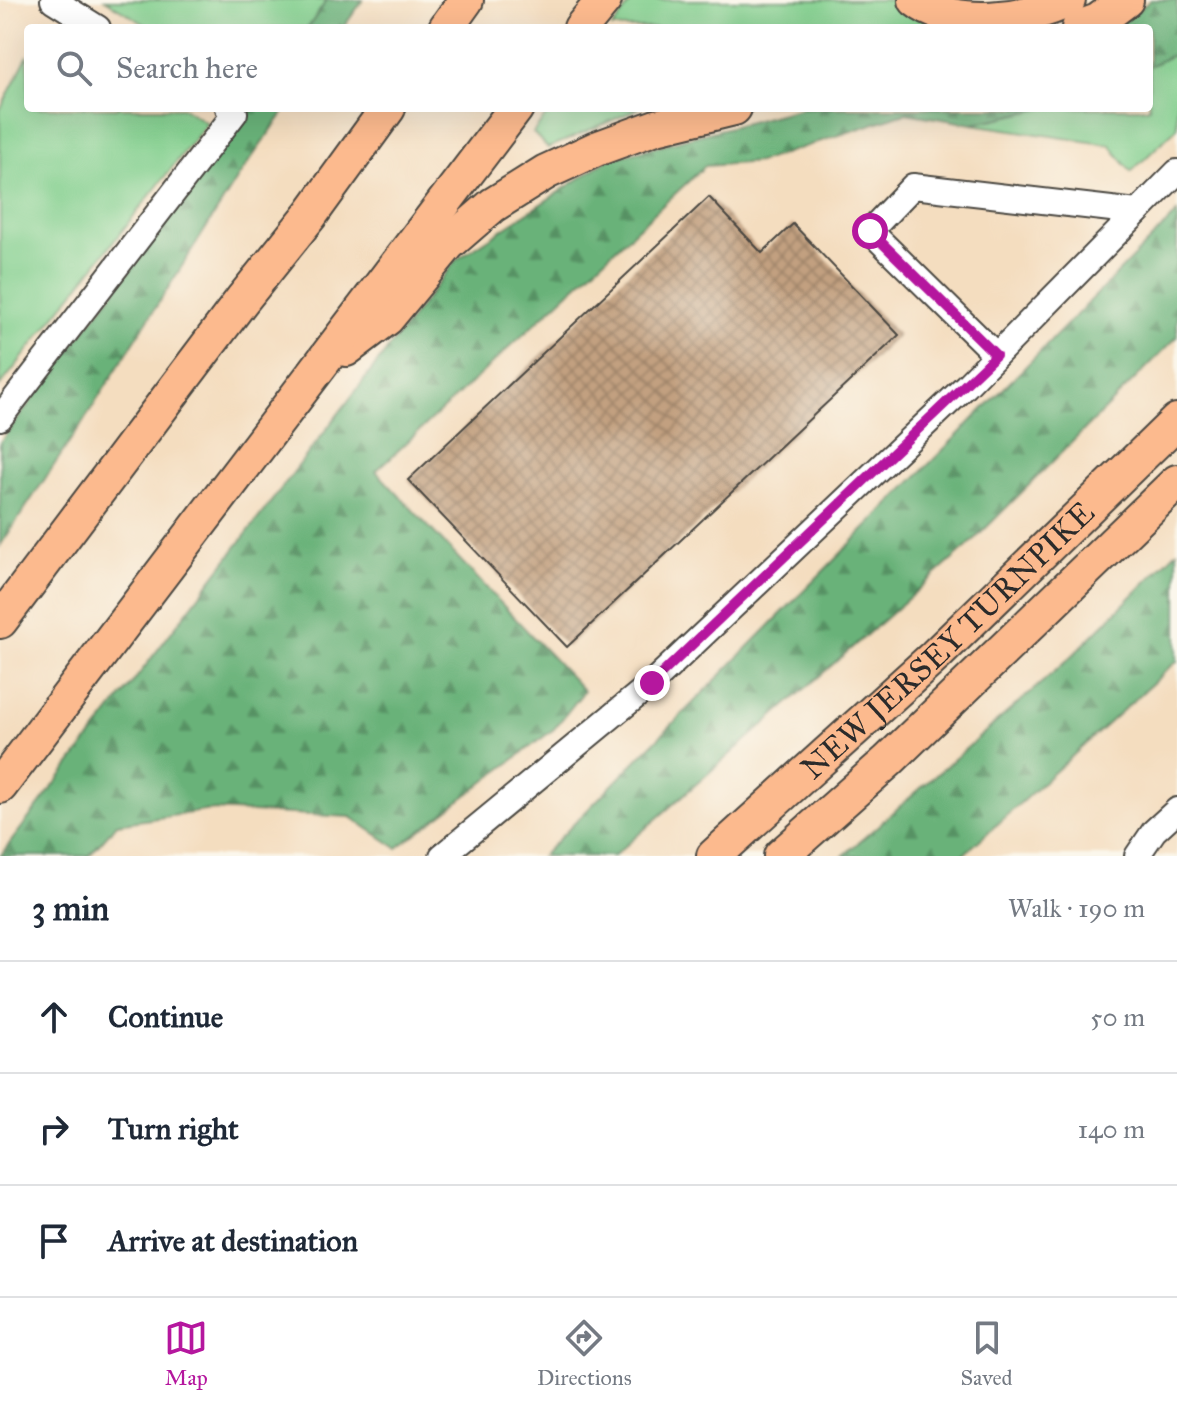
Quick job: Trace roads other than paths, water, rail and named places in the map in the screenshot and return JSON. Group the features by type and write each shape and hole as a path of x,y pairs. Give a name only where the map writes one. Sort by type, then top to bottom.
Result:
{"highway":[{"path":"424,24 439,0"},
{"path":"449,24 466,0"},
{"path":"584,24 604,0"},
{"path":"916,0 924,6 956,16 1001,20 1054,7 1068,0"},
{"path":"1090,24 1126,0"},
{"path":"311,214 372,112"},
{"path":"0,621 242,300 311,214 385,112"},
{"path":"0,786 513,112"},
{"path":"314,373 387,318 448,244 493,205 546,172 596,149 656,127 718,112"},
{"name":"NEW JERSEY TURNPIKE","path":"714,856 979,614 1177,421"},
{"name":"NEW JERSEY TURNPIKE","path":"781,856 888,761 1177,482"}],"street":[{"path":"53,0 92,24"},
{"path":"0,418 230,112"},
{"path":"442,856 652,683 996,355 1177,172"},
{"path":"996,355 870,231 913,186 1137,212"},
{"path":"979,614 1011,643"},
{"path":"1137,856 1154,831 1177,810"}]}
